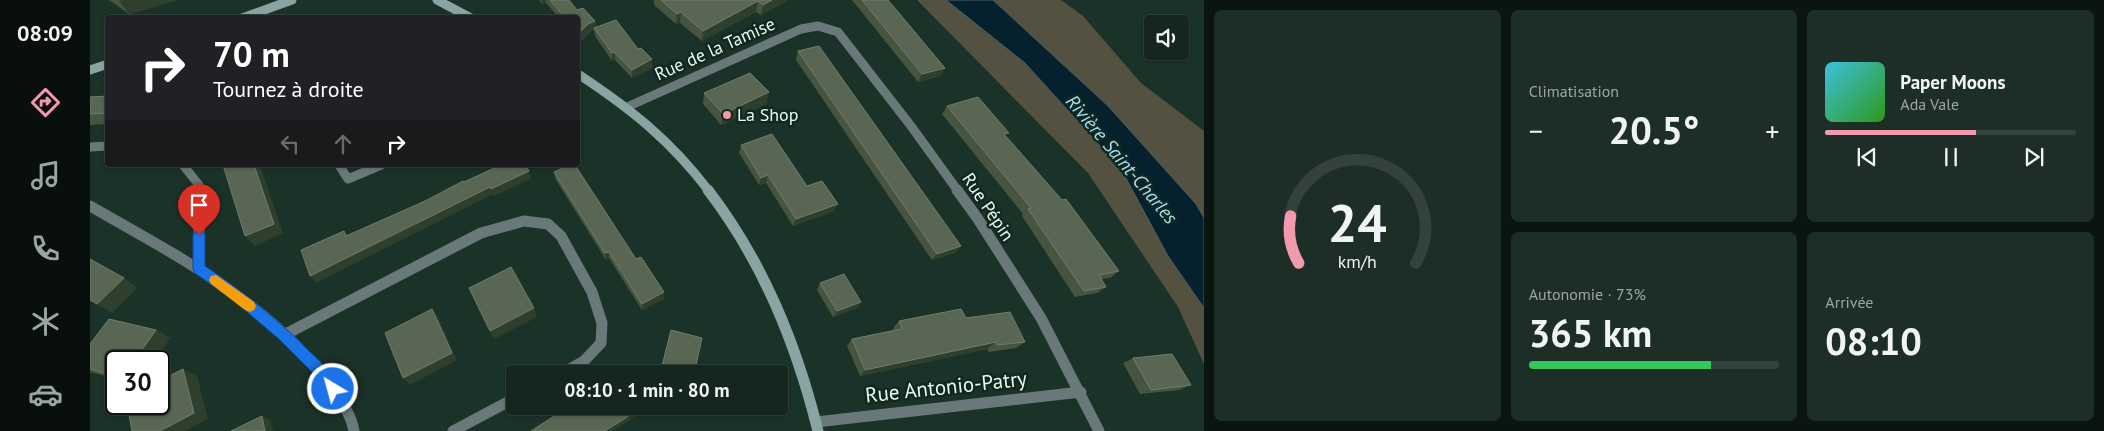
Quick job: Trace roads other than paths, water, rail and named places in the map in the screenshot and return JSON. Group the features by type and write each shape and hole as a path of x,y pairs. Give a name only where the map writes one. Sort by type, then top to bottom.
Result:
{"main road":[{"path":"250,15 292,0"},
{"path":"437,0 465,15"},
{"path":"90,70 105,65"},
{"path":"580,75 627,107 652,129 687,164 713,195 760,271 788,334 817,426"}],"street":[{"name":"Rue de la Tamise","path":"627,107 652,94 801,28 818,26"},
{"name":"Rue Pépin","path":"818,26 838,32 911,126 978,219 1042,318 1099,431"},
{"path":"90,147 105,146"},
{"path":"185,167 199,185 199,269"},
{"path":"340,167 348,179 376,167"},
{"path":"90,206 199,269 236,295 284,335 323,374 352,418 354,431"},
{"path":"284,335 481,233 524,221 548,224 561,236 592,292 602,323 601,343 584,361 577,365"},
{"name":"Rue Antonio-Patry","path":"817,426 1081,392"},
{"path":"453,431 506,403"}],"water":[{"name":"Rivière Saint-Charles","path":"946,0 993,0 1108,106 1196,204 1204,218 1204,308 1168,256 1121,169 1025,63"}],"place":[{"name":"La Shop","path":"727,115"}]}
